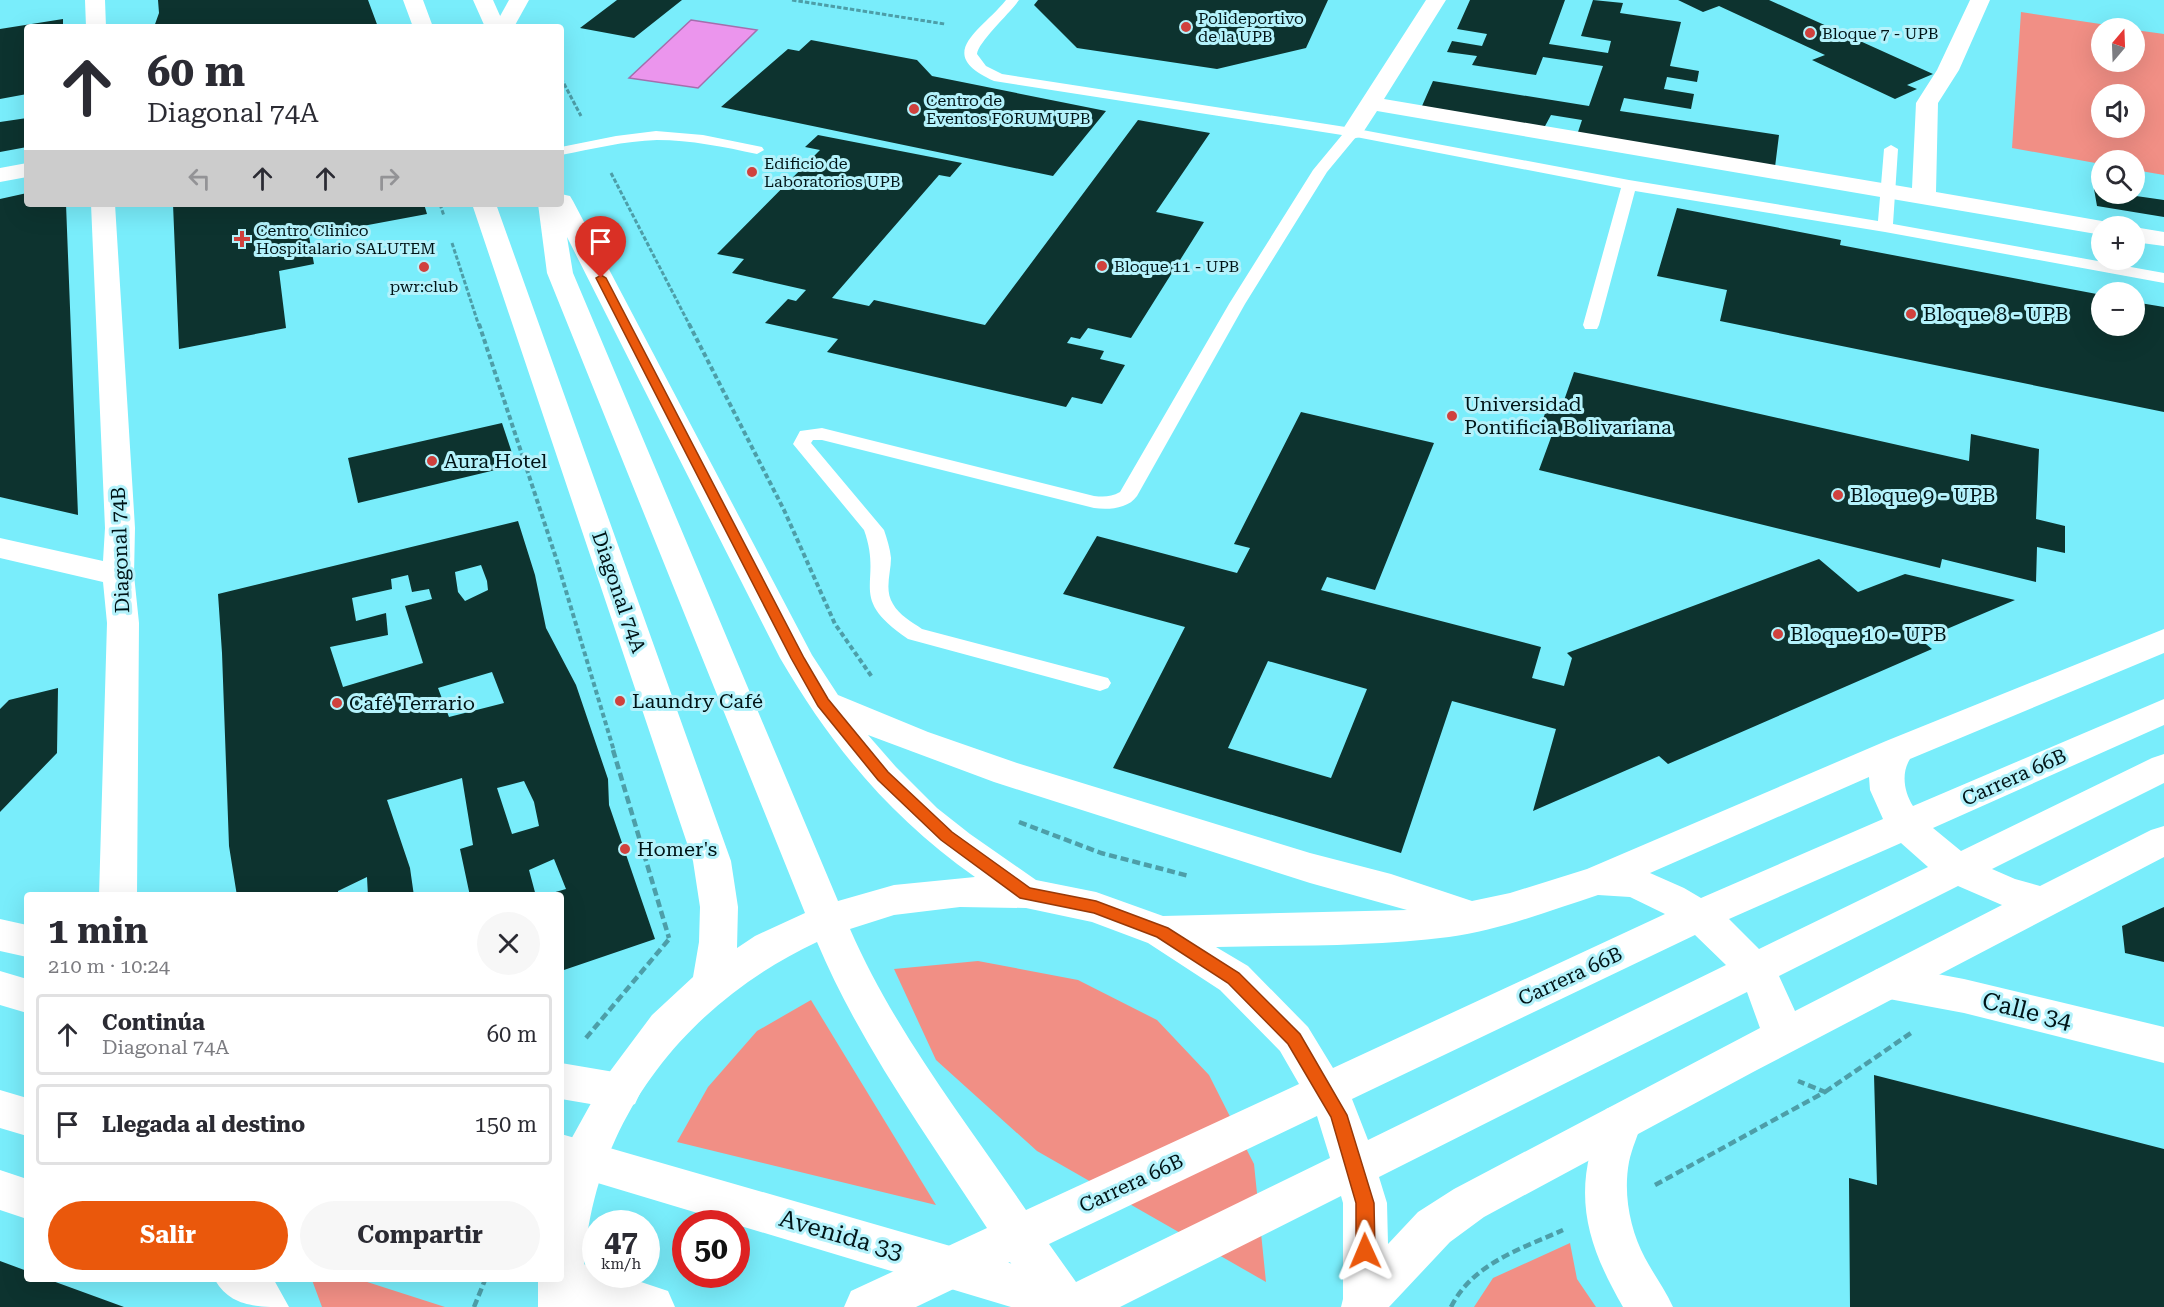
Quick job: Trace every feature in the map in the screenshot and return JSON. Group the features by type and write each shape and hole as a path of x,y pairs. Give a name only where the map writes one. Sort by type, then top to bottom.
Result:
{"main road":[{"path":"95,0 96,24"},
{"path":"413,0 422,24"},
{"path":"483,0 494,24"},
{"path":"506,24 519,0"},
{"path":"1352,132 1436,0"},
{"path":"1924,199 1927,103 1948,70 1980,0"},
{"path":"1370,103 2091,226"},
{"path":"0,176 24,172"},
{"name":"Diagonal 74B","path":"103,207 120,528 118,575 123,623 118,892"},
{"name":"Diagonal 74A","path":"485,207 712,861 719,906 712,985"},
{"path":"550,207 560,273 790,835 852,978 916,1084 1073,1304 2164,767"},
{"path":"564,207 797,658 823,702 883,776 909,802 946,836 1026,893"},
{"path":"2145,236 2164,239"},
{"path":"0,548 118,575"},
{"path":"1162,932 1392,927 1475,917 1598,880 1898,750 2164,640"},
{"path":"823,702 916,741 1006,773 1310,868 1391,889 1475,917"},
{"name":"Carrera 66B","path":"867,1307 1694,918 2164,711"},
{"path":"1898,750 1887,769 1887,791 1902,819 1928,846 1961,871 2001,890 2042,902"},
{"path":"1365,1303 1434,1227 1469,1203 2164,840"},
{"path":"1598,880 1630,881 1673,900 1712,926 1745,959 1769,996 1783,1037"},
{"path":"564,1244 575,1148 666,1027 712,985 769,947 830,919 894,900 960,892 1026,893 1096,907 1162,932 1234,978 1294,1039 1339,1115 1365,1203 1365,1303"},
{"path":"0,935 24,940"},
{"name":"Calle 34","path":"1889,982 1964,996 2164,1045"},
{"path":"0,988 24,995"},
{"path":"564,1082 620,1091"},
{"path":"0,1109 24,1116"},
{"path":"1621,1122 1607,1166 1607,1212 1615,1245 1638,1292 1650,1307"},
{"name":"Avenida 33","path":"575,1148 1073,1304"},
{"path":"0,1190 24,1198"},
{"path":"241,1282 256,1292 266,1307"},
{"path":"559,1290 652,1307"}],"lane":[{"path":"1013,0 990,28 973,43 970,55 974,64 984,72 999,78 1352,132 1629,185 1885,227 2164,278"},
{"path":"1100,683 915,634 899,625 888,614 878,592 880,550 872,527 802,444 806,435 822,434 1094,502 1107,504 1118,501 1127,495 1133,486 1237,304 1321,170 1352,132"},
{"path":"564,150 647,136 668,135 698,138 757,150"},
{"path":"1885,227 1891,149"},
{"path":"1591,325 1629,185"}],"path":[{"path":"792,0 933,21 962,32 973,43"},
{"path":"564,84 784,510 835,624 874,681"},
{"path":"441,207 447,226"},
{"path":"451,237 557,561 670,938"},
{"path":"1451,1307 1463,1285 1476,1272 1571,1226"},
{"path":"474,1307 484,1282"}],"shaded area":[{"path":"2021,12 2091,23 2091,72 2145,72 2145,31 2164,34 2164,175 2145,172 2145,150 2091,150 2091,162 2012,148"},
{"path":"691,20 757,30 698,88 629,78"},
{"path":"978,961 1078,980 1157,1020 1209,1075 1254,1164 1266,1282 1037,1151 936,1060 894,969"},
{"path":"811,1000 936,1205 677,1142 708,1087 757,1031"},
{"path":"1570,1243 1577,1279 1596,1307 1474,1307 1493,1278"},
{"path":"313,1282 367,1282 445,1307 322,1307"}],"building":[{"path":"158,0 368,0 377,24 155,24 159,13"},
{"path":"617,0 682,0 634,38 580,28"},
{"name":"Polideportivo de la UPB","path":"1038,0 1328,0 1306,48 1217,69 1077,48 1034,5"},
{"path":"1470,0 1565,0 1549,44 1608,53 1611,41 1581,36 1593,0 1623,3 1620,13 1681,22 1670,66 1699,71 1697,82 1667,77 1664,89 1694,94 1691,109 1624,98 1620,111 1779,135 1775,167 1577,135 1582,120 1551,115 1544,128 1422,106 1433,81 1589,106 1603,66 1543,57 1536,75 1472,65 1477,56 1447,52 1452,41 1482,46 1487,34 1457,29"},
{"name":"Bloque 7 - UPB","path":"1678,0 1769,0 1933,74 1907,85 1917,89 1895,99 1812,60 1825,55 1719,6 1703,12"},
{"path":"63,19 63,24 32,24"},
{"path":"24,25 24,95 0,99 0,29"},
{"name":"Centro de Eventos FORUM UPB","path":"811,40 917,60 932,76 1106,111 1053,176 721,107 788,49 799,51"},
{"path":"24,118 24,148 0,152 0,122"},
{"name":"Bloque 11 - UPB","path":"1138,120 1210,133 1156,212 1204,222 1131,338 1088,328 1080,339 1071,337 1067,343 1104,351 1100,359 1125,365 1102,404 1072,397 1066,407 827,352 838,339 765,323 788,299 796,301 806,290 732,273 744,259 717,254 820,150 805,147 818,135 962,163 950,177 939,175 832,298 869,306 874,300 985,325"},
{"path":"24,194 24,207 66,207 78,515 0,497 0,199"},
{"path":"2145,197 2164,200 2164,217 2097,206 2097,204 2145,204"},
{"path":"173,207 425,207 427,214 309,236 314,264 279,271 286,328 179,349"},
{"name":"Bloque 8 - UPB","path":"1677,208 1841,240 1840,245 2091,293 2091,336 2145,336 2145,304 2164,307 2164,412 1720,321 1727,290 1657,276"},
{"name":"Bloque 9 - UPB","path":"1574,372 1969,461 1971,434 2039,449 2036,519 2065,526 2065,553 2037,547 2036,582 1942,559 1940,568 1539,470 1553,432 1539,429 1548,406 1561,409"},
{"name":"Bloque 10 - UPB","path":"1301,412 1434,443 1375,590 1327,577 1321,590 1541,647 1532,678 1564,686 1572,658 1567,653 1819,559 1858,592 1905,574 2015,600 1921,640 1932,649 1668,764 1659,756 1533,811 1556,729 1452,701 1401,853 1113,768 1185,627 1063,594 1097,536 1237,573 1250,548 1234,544","holes":["1268,661 1367,689 1331,778 1228,748"]},
{"name":"Aura Hotel","path":"502,423 516,465 358,503 348,458"},
{"path":"518,521 535,575 546,628 576,685 608,779 609,805 655,939 564,970 564,892 556,892 566,889 554,859 529,870 535,892 469,892 460,849 473,845 462,778 387,800 410,868 413,892 368,892 367,877 338,892 236,892 229,846 218,594","holes":["481,565 488,590 465,601 458,592 455,572","408,575 412,592 429,589 432,599 405,606 423,663 343,687 330,647 388,635 386,613 356,621 352,598 392,589 391,579","492,672 504,703 449,717 438,688","524,781 534,802 539,826 512,834 497,788"]},
{"path":"58,688 57,753 0,812 0,709 9,700"},
{"path":"2164,907 2164,962 2125,953 2122,926"},
{"path":"1874,1075 2164,1149 2164,1307 1850,1307 1849,1178 1877,1185"},
{"path":"0,1261 24,1270 24,1282 55,1282 124,1307 0,1307"}],"place":[{"name":"Polideportivo de la UPB","path":"1186,27"},
{"name":"Bloque 7 - UPB","path":"1810,33"},
{"name":"Centro de Eventos FORUM UPB","path":"914,109"},
{"name":"Edificio de Laboratorios UPB","path":"752,172"},
{"name":"Centro Clinico Hospitalario SALUTEM","path":"242,239"},
{"name":"Bloque 11 - UPB","path":"1102,266"},
{"name":"pwr:club","path":"424,267"},
{"name":"Bloque 8 - UPB","path":"1911,314"},
{"name":"Universidad Pontificia Bolivariana","path":"1452,416"},
{"name":"Aura Hotel","path":"432,461"},
{"name":"Bloque 9 - UPB","path":"1838,495"},
{"name":"Bloque 10 - UPB","path":"1778,634"},
{"name":"Laundry Café","path":"620,701"},
{"name":"Café Terrario","path":"337,703"},
{"name":"Homer's","path":"625,849"}],"route":[{"path":"601,278 797,658 823,702 883,776 909,802 946,836 1026,893 1096,907 1162,932 1234,978 1294,1039 1339,1115 1365,1203 1365,1251"}]}
